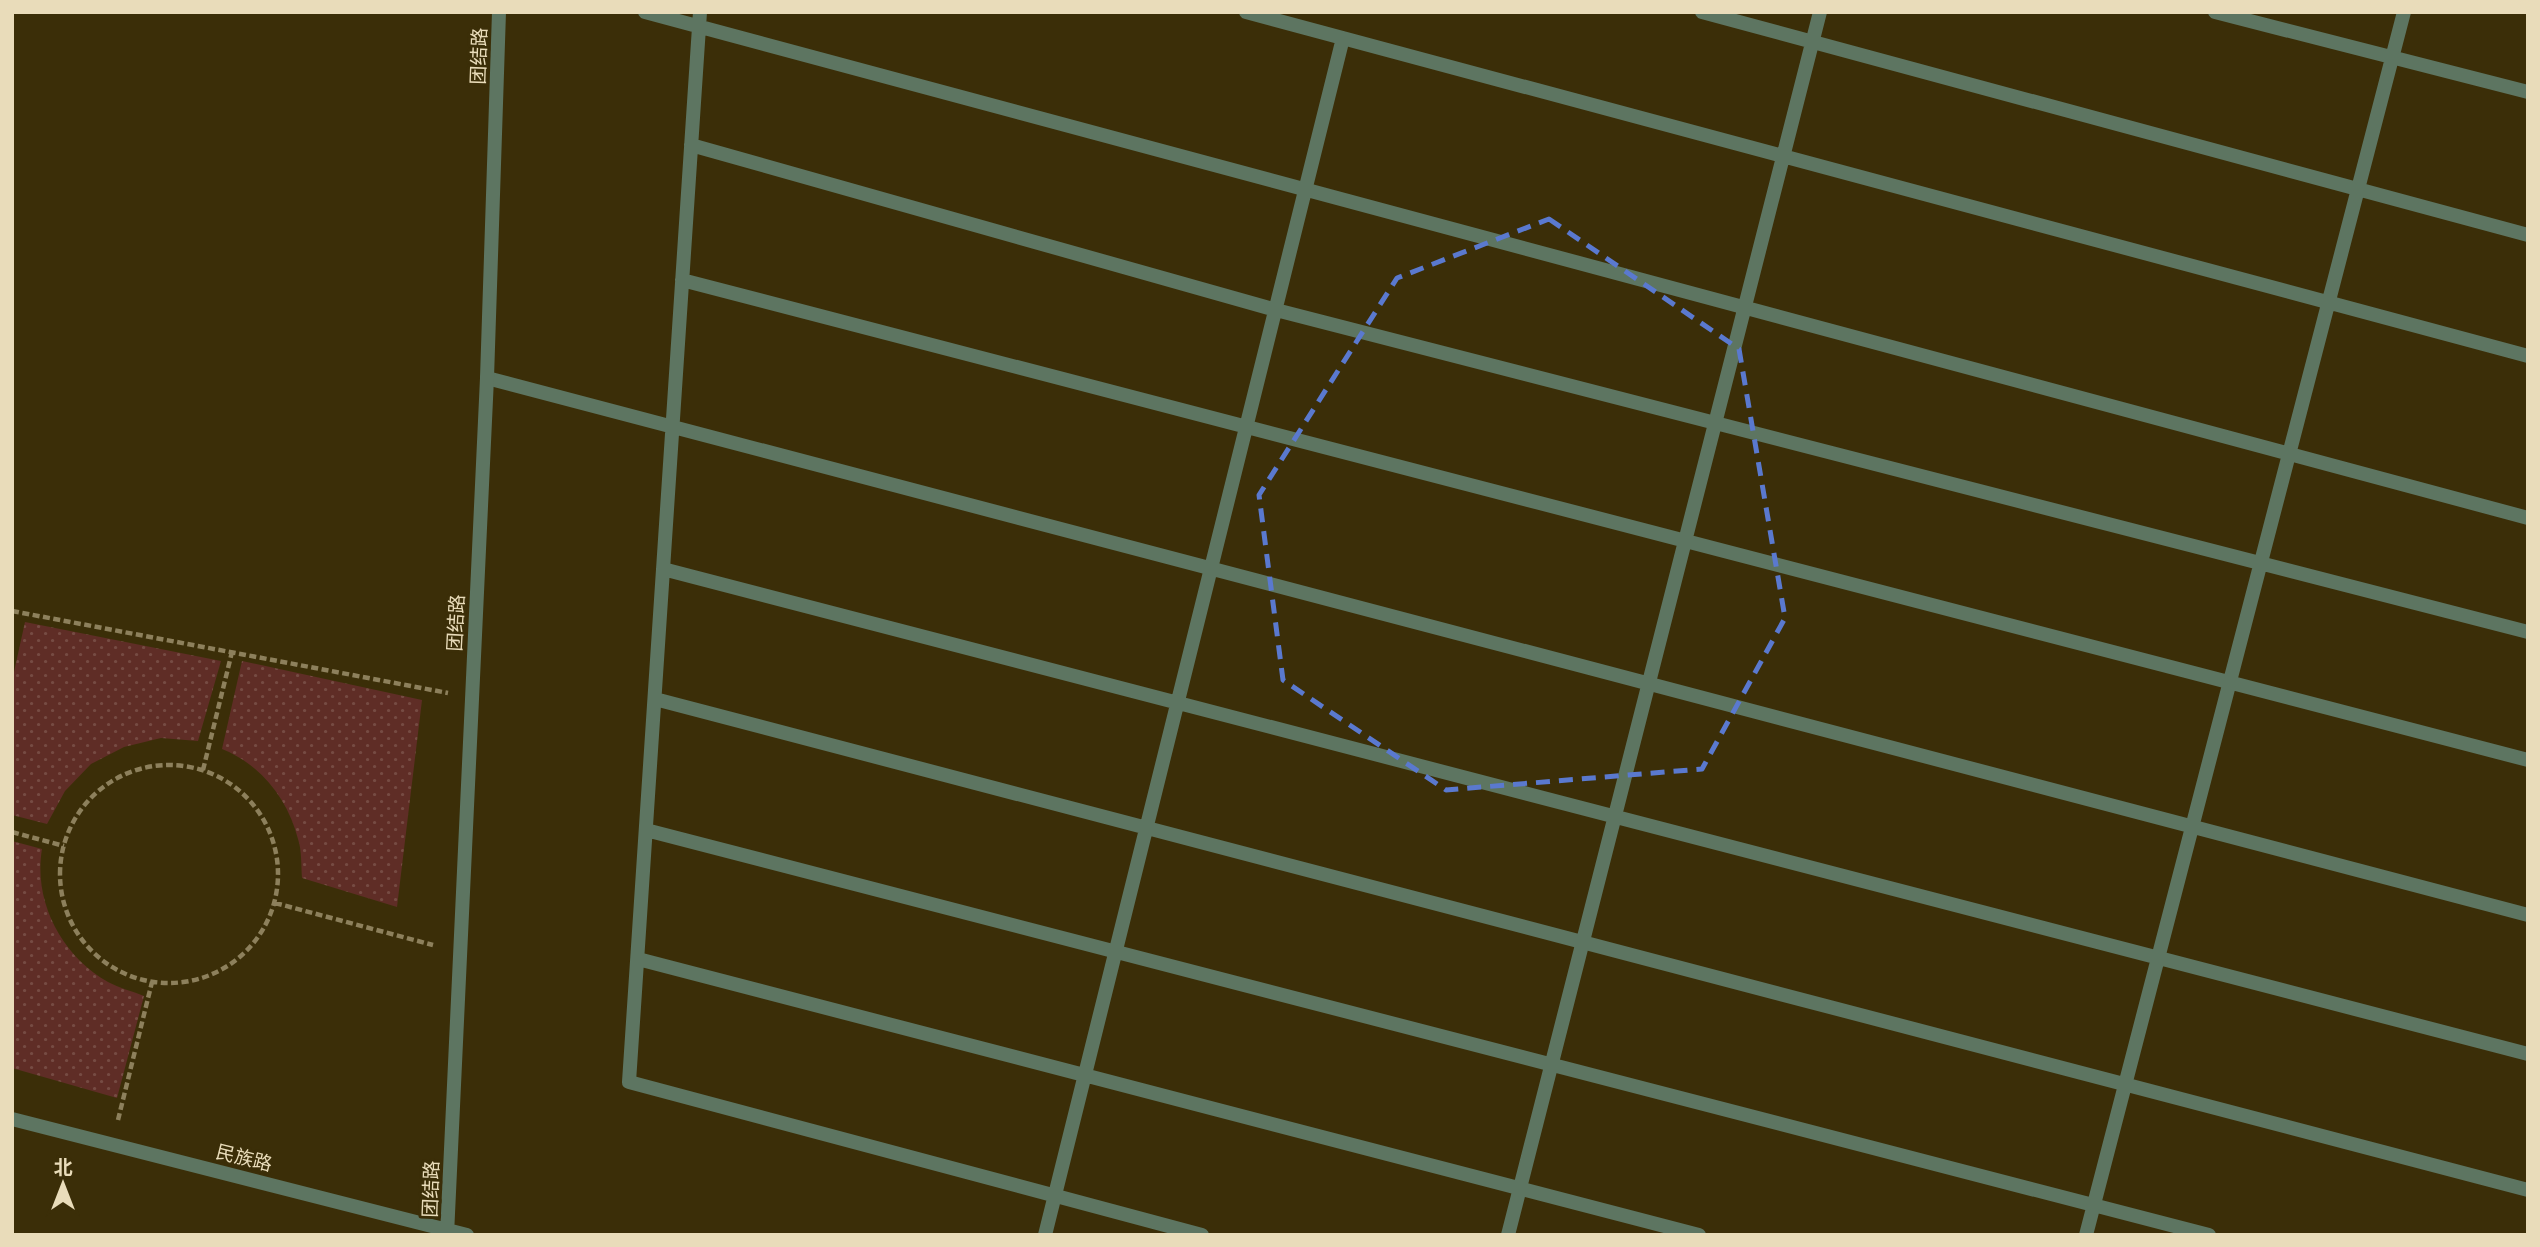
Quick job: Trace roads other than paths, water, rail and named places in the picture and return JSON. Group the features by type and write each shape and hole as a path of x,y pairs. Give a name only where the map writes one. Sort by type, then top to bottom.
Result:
{"street":[{"name":"团结路","path":"448,1232 487,378 499,12"},
{"path":"645,12 700,20 1306,190 2528,518"},
{"path":"1246,12 2528,356"},
{"path":"1702,12 2528,235"},
{"path":"1508,1235 1821,12"},
{"path":"2216,12 2528,92"},
{"path":"2086,1235 2404,12"},
{"path":"700,20 629,1082 1202,1235"},
{"path":"1045,1235 1343,38"},
{"path":"691,145 1276,310 2528,632"},
{"path":"682,280 2528,760"},
{"path":"487,378 2528,915"},
{"path":"663,569 2528,1054"},
{"path":"655,699 2528,1190"},
{"path":"646,830 2208,1235"},
{"path":"638,959 1699,1235"},
{"name":"民族路","path":"12,1119 467,1235"}]}
